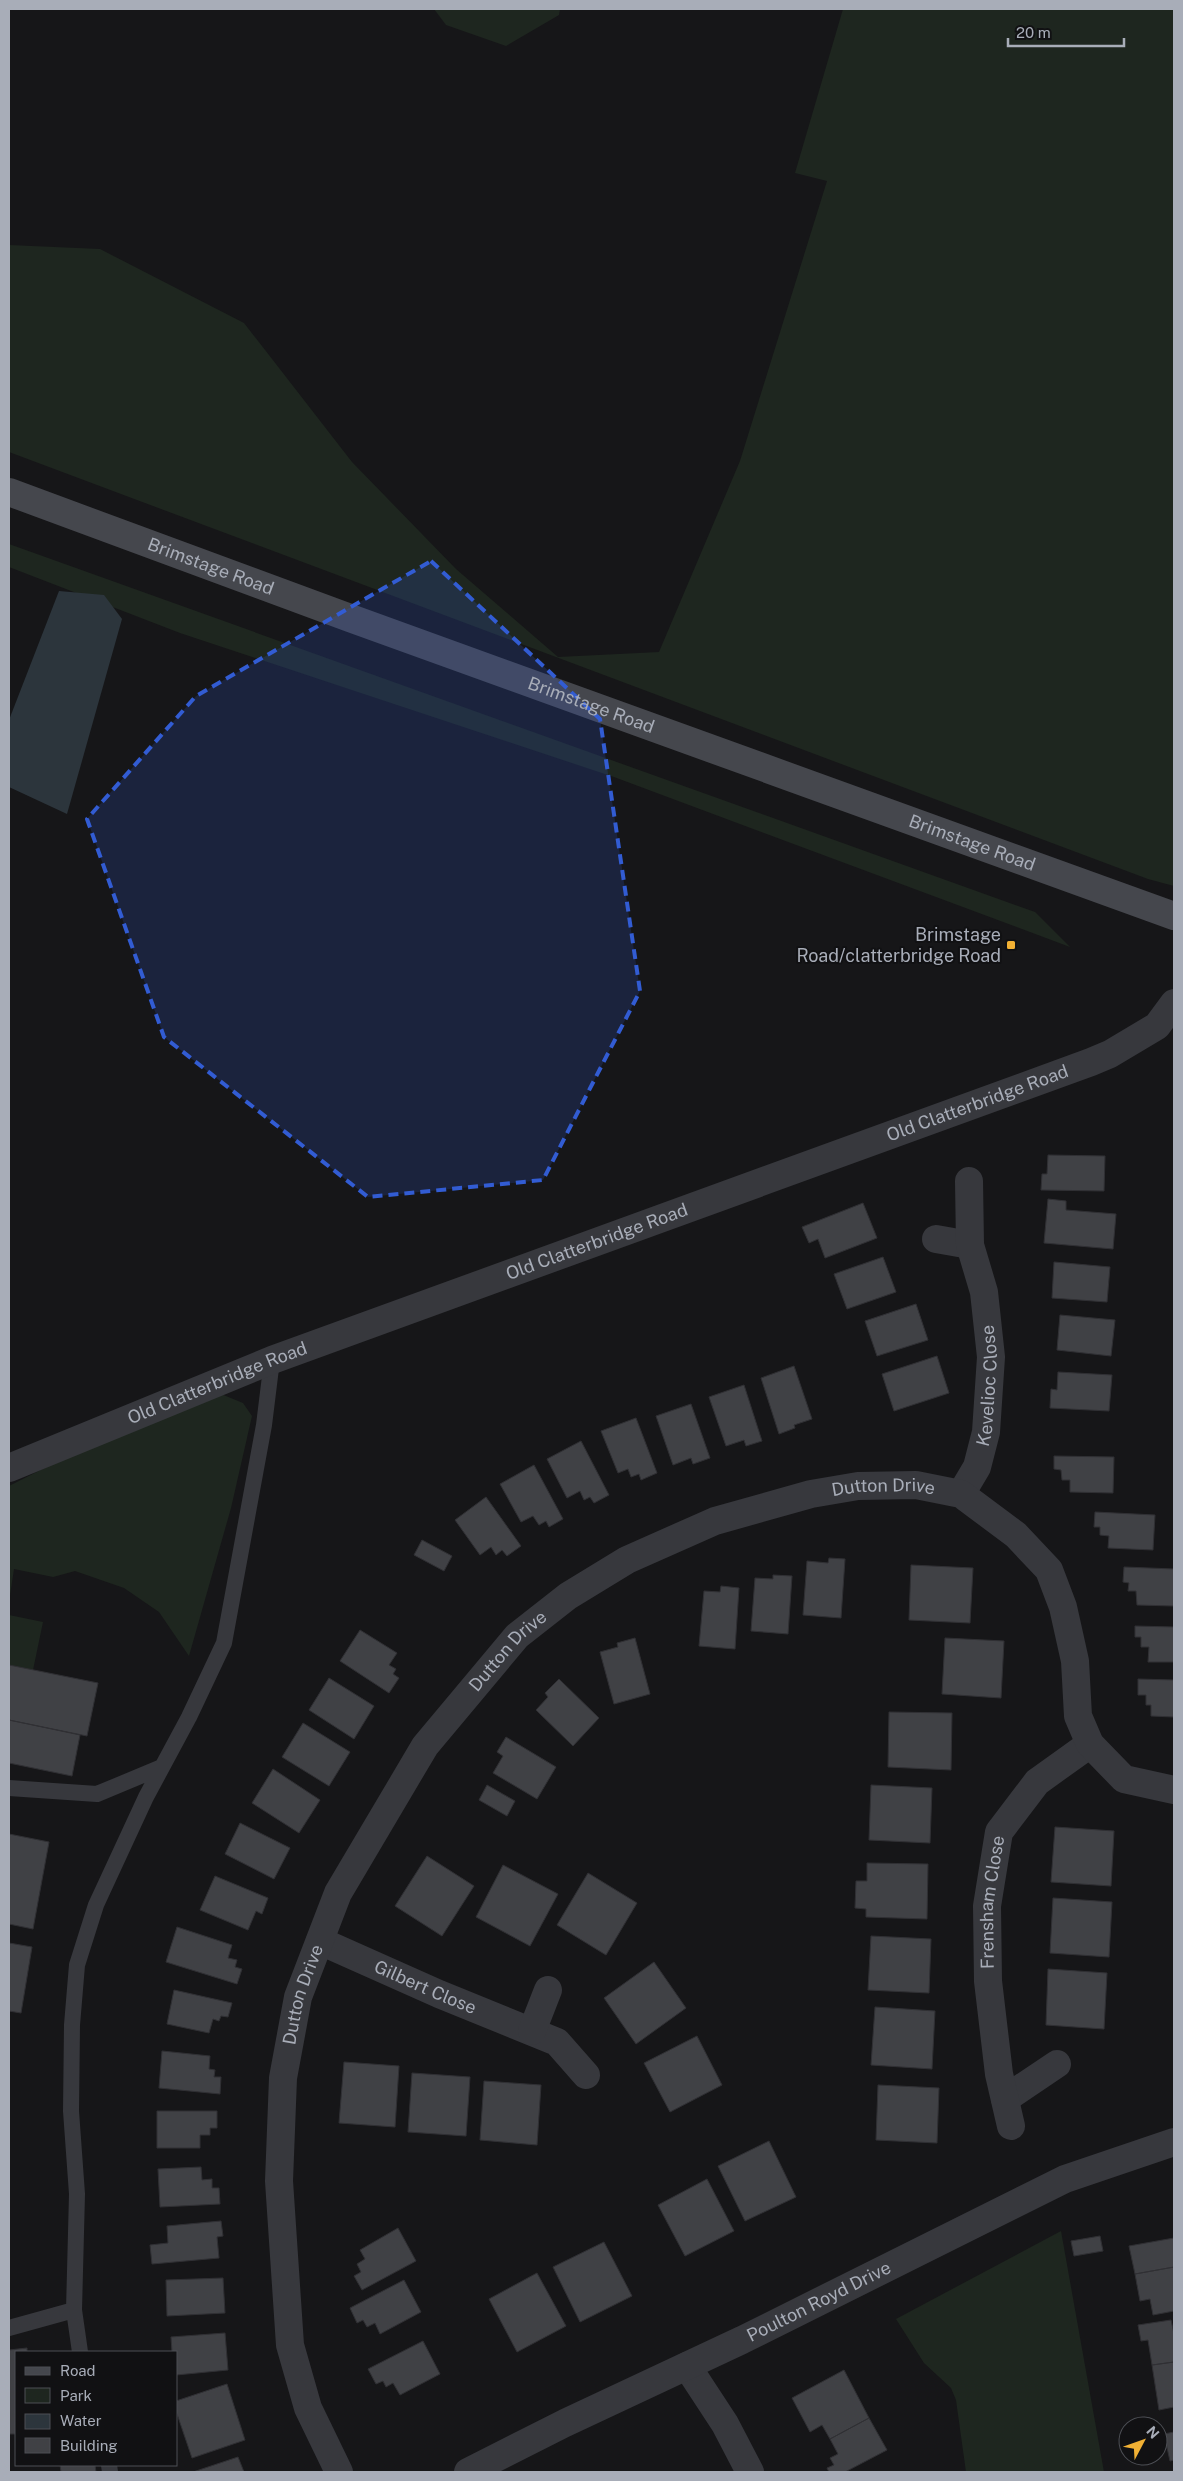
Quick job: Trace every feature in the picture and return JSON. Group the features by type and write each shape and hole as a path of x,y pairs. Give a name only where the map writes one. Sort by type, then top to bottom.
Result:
{"main road":[{"name":"Brimstage Road","path":"9,492 387,632 1174,916"}],"street":[{"name":"Old Clatterbridge Road","path":"9,1468 272,1360 1091,1062 1110,1054 1157,1026 1174,1003"},
{"name":"Kevelioc Close","path":"961,1494 977,1467 986,1432 991,1357 984,1292 970,1244 969,1181"},
{"path":"936,1239 970,1244"},
{"name":"Dutton Drive","path":"339,2472 308,2408 290,2345 279,2181 283,2078 298,1997 338,1893 425,1746 517,1636 568,1596 627,1560 715,1521 810,1494 858,1486 916,1485 961,1494 1016,1536 1049,1570 1063,1608 1075,1661 1078,1716 1090,1744 1124,1780 1174,1790"},
{"name":"Frensham Close","path":"1011,2126 1000,2074 988,1981 987,1906 999,1832 1037,1782 1090,1744"},
{"name":"Gilbert Close","path":"320,1941 439,1994 558,2042 586,2075"},
{"path":"532,2031 548,1990"},
{"path":"1005,2099 1058,2064"},
{"name":"Poulton Royd Drive","path":"468,2472 1066,2179 1174,2142"},
{"path":"687,2366 725,2424 750,2472"}],"lane":[{"path":"80,2351 74,2310 78,2194 71,2111 72,2025 78,1966 96,1905 146,1797 189,1718 224,1643 264,1425 272,1360"},
{"path":"9,1788 97,1794 162,1766"},
{"path":"9,2328 74,2310"}],"highlighted area":[{"path":"431,561 600,719 640,991 543,1180 368,1197 164,1037 87,819 196,696"}],"green space":[{"path":"434,9 560,9 559,15 506,46 446,25"},
{"path":"843,9 1174,9 1174,886 1148,879 9,452 9,245 100,249 244,323 352,462 456,569 558,657 659,652 740,461 827,181 795,173"},
{"path":"9,544 1035,912 1070,947 614,777 180,633 9,567"},
{"path":"221,1394 243,1403 252,1416 231,1508 189,1656 159,1612 124,1588 75,1571 53,1577 14,1569 9,1602 9,1486 92,1444"},
{"path":"9,1615 43,1622 33,1670 9,1665"},
{"path":"1061,2231 1104,2472 966,2472 956,2400 951,2388 924,2363 896,2319"}],"water":[{"path":"59,591 104,595 122,619 67,814 9,787 9,720"}],"building":[{"path":"1048,1155 1105,1156 1104,1191 1041,1190 1042,1174 1047,1174"},
{"path":"1048,1199 1066,1201 1066,1210 1116,1214 1113,1249 1044,1243"},
{"path":"863,1203 877,1238 825,1258 818,1239 809,1243 802,1227"},
{"path":"883,1257 896,1292 847,1309 834,1274"},
{"path":"1054,1262 1110,1267 1107,1302 1052,1298"},
{"path":"916,1304 928,1340 877,1356 865,1321"},
{"path":"1060,1315 1115,1320 1111,1356 1057,1350"},
{"path":"937,1356 949,1393 894,1411 882,1374"},
{"path":"794,1366 812,1419 794,1425 795,1428 779,1434 761,1378"},
{"path":"1058,1372 1112,1375 1109,1411 1050,1408 1051,1389 1057,1390"},
{"path":"744,1385 762,1441 746,1446 744,1440 726,1446 709,1397"},
{"path":"691,1404 710,1458 693,1464 691,1458 673,1465 656,1416"},
{"path":"636,1418 657,1473 641,1480 639,1474 631,1477 628,1469 618,1473 601,1431"},
{"path":"581,1441 609,1495 594,1503 590,1497 584,1500 580,1491 567,1498 547,1459"},
{"path":"1054,1456 1114,1457 1113,1493 1070,1492 1070,1480 1062,1480 1061,1470 1054,1469"},
{"path":"534,1465 563,1519 549,1527 546,1521 539,1525 533,1516 521,1522 500,1484"},
{"path":"486,1497 521,1546 507,1556 502,1550 496,1555 491,1547 480,1555 455,1520"},
{"path":"1095,1512 1155,1515 1153,1550 1108,1548 1109,1536 1100,1535 1100,1527 1094,1527"},
{"path":"422,1540 452,1556 444,1571 414,1555"},
{"path":"829,1558 845,1559 841,1618 803,1615 807,1561 828,1563"},
{"path":"911,1565 973,1568 970,1623 909,1620"},
{"path":"1124,1567 1174,1569 1174,1606 1137,1605 1136,1591 1128,1591 1129,1583 1123,1582"},
{"path":"773,1575 792,1576 788,1634 751,1631 755,1578 773,1579"},
{"path":"721,1586 739,1588 735,1649 699,1646 704,1591 720,1592"},
{"path":"1135,1626 1174,1627 1174,1662 1148,1662 1149,1647 1141,1647 1141,1637 1135,1637"},
{"path":"360,1630 397,1653 389,1665 396,1669 393,1674 399,1678 389,1693 340,1661"},
{"path":"635,1638 650,1694 614,1704 600,1652 618,1647 617,1643"},
{"path":"945,1638 1004,1641 1001,1698 942,1694"},
{"path":"9,1665 98,1683 87,1736 9,1720"},
{"path":"329,1678 374,1706 354,1739 309,1710"},
{"path":"559,1679 599,1718 573,1746 536,1710 548,1697 545,1693"},
{"path":"1138,1679 1174,1680 1174,1717 1151,1716 1151,1705 1146,1705 1146,1695 1138,1695"},
{"path":"889,1712 952,1713 951,1770 888,1767"},
{"path":"9,1720 80,1735 72,1776 9,1763"},
{"path":"303,1723 350,1752 329,1786 282,1757"},
{"path":"506,1737 556,1767 537,1799 493,1773 503,1756 497,1752"},
{"path":"273,1769 320,1800 299,1833 252,1803"},
{"path":"487,1785 515,1801 507,1816 479,1800"},
{"path":"871,1785 932,1788 930,1843 869,1840"},
{"path":"240,1823 290,1848 274,1879 225,1854"},
{"path":"1055,1827 1114,1831 1111,1886 1051,1882"},
{"path":"9,1834 49,1842 33,1929 9,1924"},
{"path":"427,1856 474,1886 442,1936 395,1906"},
{"path":"867,1863 928,1864 927,1919 866,1917 866,1909 855,1908 856,1881 867,1881"},
{"path":"503,1865 558,1894 530,1946 476,1917"},
{"path":"588,1873 637,1903 606,1955 557,1925"},
{"path":"215,1876 268,1898 262,1914 256,1911 248,1930 200,1910"},
{"path":"1053,1898 1112,1902 1109,1957 1050,1953"},
{"path":"177,1927 232,1945 228,1958 237,1960 235,1967 242,1969 237,1984 166,1962"},
{"path":"871,1936 931,1939 929,1993 868,1990"},
{"path":"9,1943 32,1947 21,2013 9,2011"},
{"path":"654,1962 686,2008 636,2044 604,1998"},
{"path":"1048,1969 1107,1973 1104,2029 1046,2025"},
{"path":"174,1990 232,2003 228,2017 221,2016 219,2021 213,2019 209,2033 167,2024"},
{"path":"875,2007 935,2011 932,2069 871,2065"},
{"path":"697,2036 722,2085 670,2112 644,2063"},
{"path":"162,2051 210,2056 209,2069 215,2070 214,2077 221,2077 220,2094 159,2088"},
{"path":"344,2062 399,2066 395,2127 339,2123"},
{"path":"412,2073 470,2077 466,2136 408,2132"},
{"path":"484,2081 541,2085 537,2145 480,2140"},
{"path":"878,2085 939,2088 937,2143 876,2140"},
{"path":"157,2111 217,2111 217,2128 210,2128 210,2135 200,2135 200,2148 157,2148"},
{"path":"769,2141 796,2197 745,2221 718,2166"},
{"path":"201,2167 202,2180 212,2179 212,2188 219,2188 220,2204 160,2207 158,2169"},
{"path":"707,2179 734,2231 685,2256 658,2205"},
{"path":"221,2221 223,2236 217,2237 219,2258 152,2264 150,2245 168,2243 167,2226"},
{"path":"398,2228 416,2261 362,2290 354,2276 361,2272 357,2264 365,2259 360,2250"},
{"path":"1100,2236 1103,2251 1074,2256 1071,2241"},
{"path":"1174,2238 1174,2267 1135,2274 1129,2246"},
{"path":"604,2242 632,2296 580,2322 553,2267"},
{"path":"1174,2267 1174,2311 1153,2315 1150,2299 1140,2301 1135,2274"},
{"path":"537,2273 566,2326 517,2352 489,2299"},
{"path":"223,2278 225,2313 167,2316 166,2280"},
{"path":"404,2280 421,2312 380,2334 375,2323 367,2327 363,2320 357,2323 350,2308"},
{"path":"1171,2320 1174,2334 1174,2362 1152,2365 1148,2340 1141,2341 1138,2325"},
{"path":"225,2333 228,2370 178,2375 178,2351 172,2351 171,2337"},
{"path":"423,2341 440,2374 400,2395 393,2383 386,2387 383,2381 376,2384 368,2369"},
{"path":"27,2348 27,2351 15,2351 15,2434 9,2434 9,2350"},
{"path":"1174,2362 1174,2407 1159,2410 1152,2365"},
{"path":"844,2370 869,2418 830,2439 822,2425 810,2432 792,2398"},
{"path":"227,2384 245,2440 192,2458 178,2417 178,2400"},
{"path":"869,2418 887,2450 845,2472 829,2472 827,2468 834,2465 830,2458 838,2454 830,2439"},
{"path":"1174,2432 1174,2460 1170,2461 1168,2452 1168,2433"},
{"path":"238,2457 244,2472 193,2472"},
{"path":"60,2466 95,2466 96,2472 61,2472"}],"place":[{"name":"Brimstage Road/clatterbridge Road","path":"1011,945"}]}
